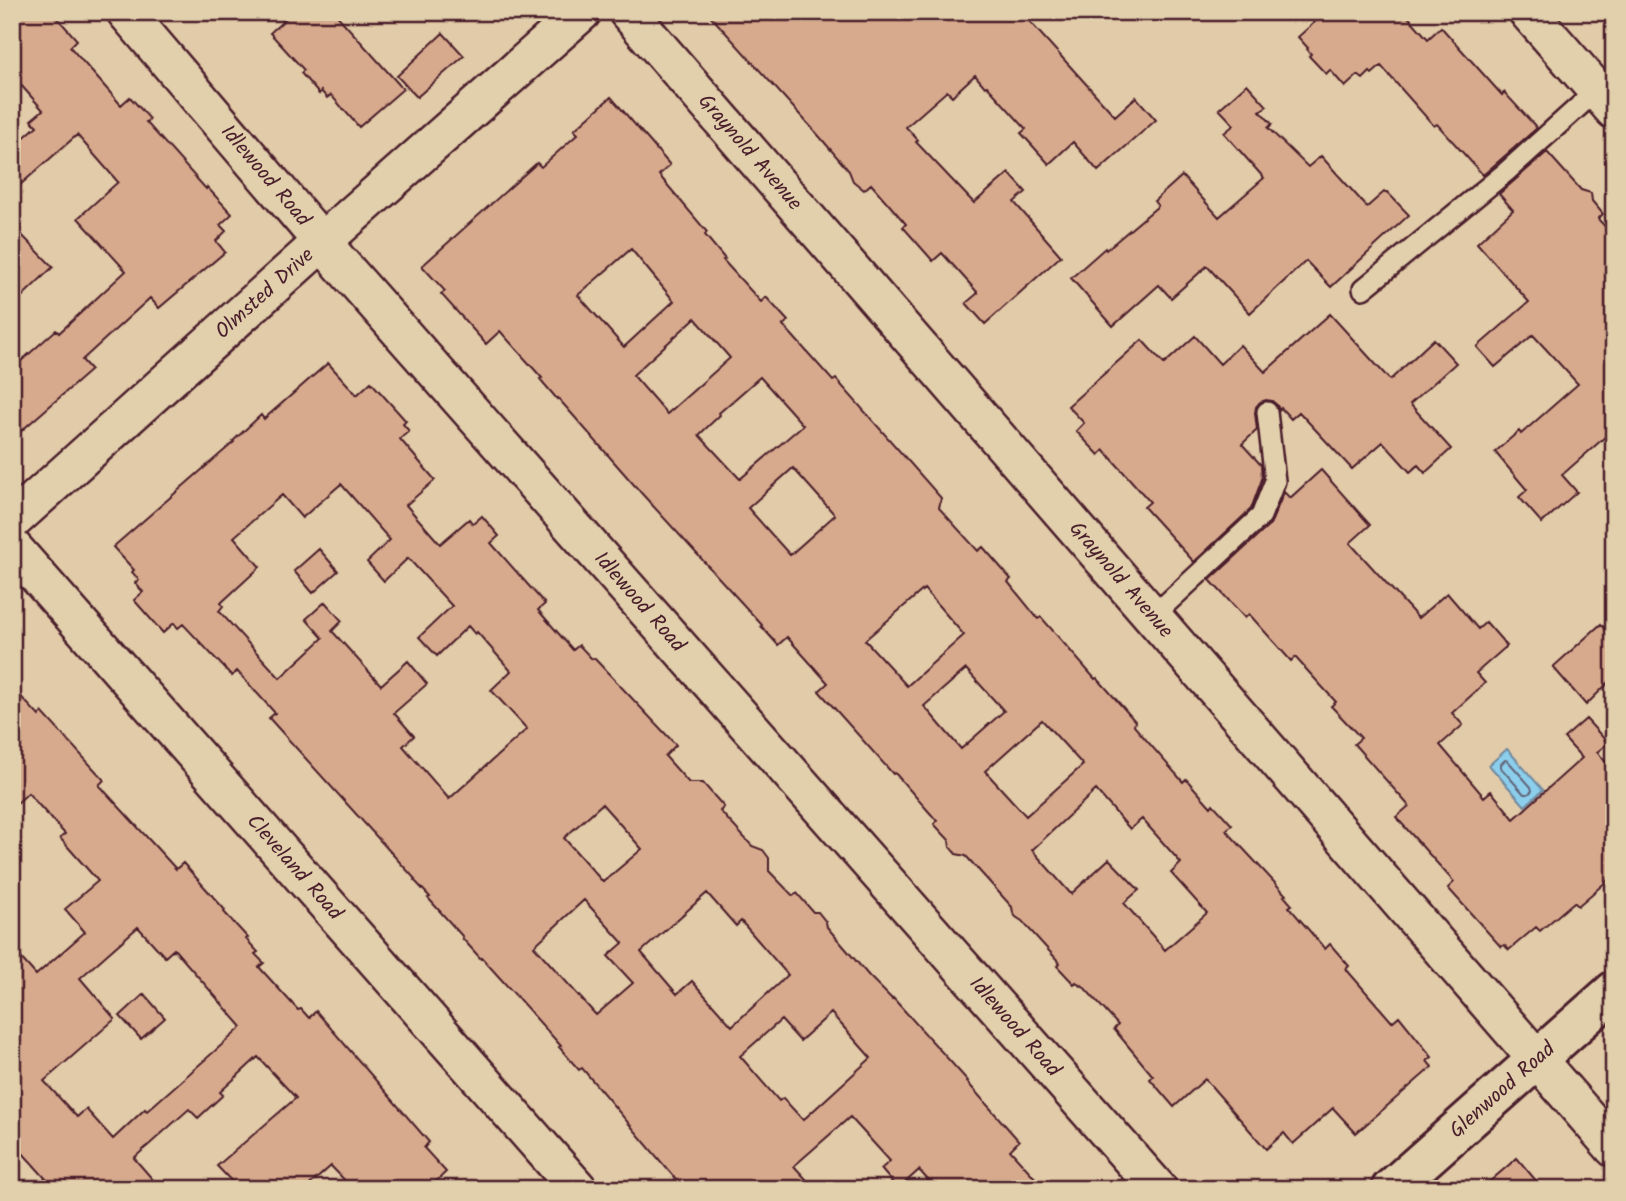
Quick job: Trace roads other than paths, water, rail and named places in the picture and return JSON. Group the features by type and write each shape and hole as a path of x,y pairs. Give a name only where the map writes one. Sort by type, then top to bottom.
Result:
{"street":[{"name":"Idlewood Road","path":"126,12 322,242 1158,1189"},
{"name":"Olmsted Drive","path":"12,521 582,12"},
{"name":"Graynold Avenue","path":"628,12 1614,1148"},
{"path":"1528,12 1605,100"},
{"name":"Cleveland Road","path":"12,547 578,1189"},
{"name":"Glenwood Road","path":"1391,1189 1614,991"}],"lane":[{"path":"1363,289 1506,172 1605,100"},
{"path":"1152,617 1261,516 1275,481 1267,412"}],"water":[{"path":"1507,749 1543,790 1525,806 1489,765"}]}
